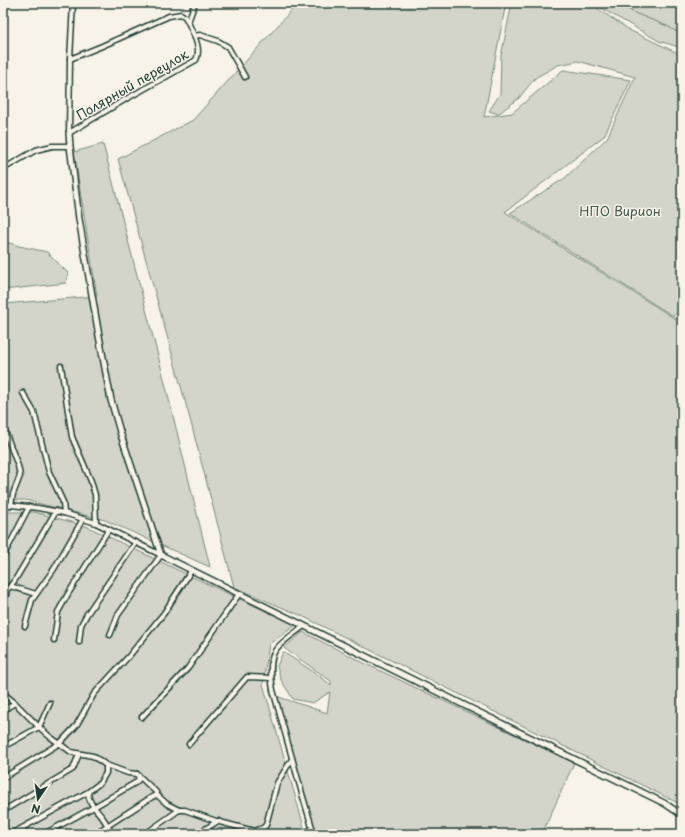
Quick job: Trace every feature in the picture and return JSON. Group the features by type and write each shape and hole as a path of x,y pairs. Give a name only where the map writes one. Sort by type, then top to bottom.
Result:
{"street":[{"path":"73,3 70,59 69,133 79,219 111,400 120,432 161,555"},
{"path":"188,22 195,3"},
{"path":"70,59 168,16 181,14 188,22"},
{"name":"Полярный переулок","path":"69,133 196,60 199,55 198,48 188,22"},
{"path":"194,36 200,35 218,41 228,47 245,77"},
{"path":"3,169 36,150 52,146 70,146"},
{"path":"61,366 72,437 91,481 95,495 96,523"},
{"path":"23,393 34,412 49,472 63,502 64,512"},
{"path":"3,426 18,466 20,476 13,494 11,505"},
{"path":"3,506 11,505 64,512 96,523 657,800 682,815"},
{"path":"3,557 29,507"},
{"path":"3,610 7,590 15,580 56,511"},
{"path":"25,626 32,600 54,570 83,519"},
{"path":"54,640 58,612 109,530"},
{"path":"79,642 82,625 87,614 136,542"},
{"path":"110,635 118,615 161,555"},
{"path":"3,778 60,743 76,726 94,694 129,656 164,613 191,570"},
{"path":"10,586 36,594"},
{"path":"142,716 188,668 239,594"},
{"path":"304,626 276,648 271,661 271,678 302,797 314,834"},
{"path":"189,744 247,677 271,678"},
{"path":"3,693 39,727 71,752 94,756 106,765 128,773 137,774 167,804 179,810 185,810 251,830 259,830 266,825 277,783 292,759"},
{"path":"3,710 15,703"},
{"path":"3,747 39,727 50,703"},
{"path":"3,811 73,769 79,754"},
{"path":"11,834 88,792 100,783 106,773 106,765"},
{"path":"44,834 135,783 139,779 137,774"},
{"path":"88,792 88,796 94,807 112,834"},
{"path":"94,834 157,795"},
{"path":"145,834 179,810"},
{"path":"198,834 218,821"},
{"path":"305,834 312,828"},
{"path":"245,834 251,830"}],"green space":[{"path":"298,3 506,3 484,117 512,113 563,70 631,80 604,136 505,212 682,323 682,805 300,615 234,587 190,419 118,159 193,120"},
{"name":"НПО Вирион","path":"512,3 589,3 631,31 682,55 682,308 673,316 510,213 565,178 607,138 635,77 578,61 558,65 535,78 519,98 498,114 489,111 500,94 501,56"},
{"path":"592,3 682,3 682,35 680,37 682,48 659,41"},
{"path":"103,144 164,379 210,567 105,520 25,500 3,500 3,304 97,296 74,152"},
{"path":"3,241 47,252 68,273 66,283 3,290"},
{"path":"3,512 34,512 86,526 296,625 269,644 263,684 306,834 3,834"},
{"path":"303,632 364,663 574,763 542,834 313,834 276,696 327,713 330,692 313,703 293,699 281,680 277,666 283,652 331,685 331,681 284,648"}],"waterway":[{"path":"616,3 637,14 667,26 682,35"}]}
